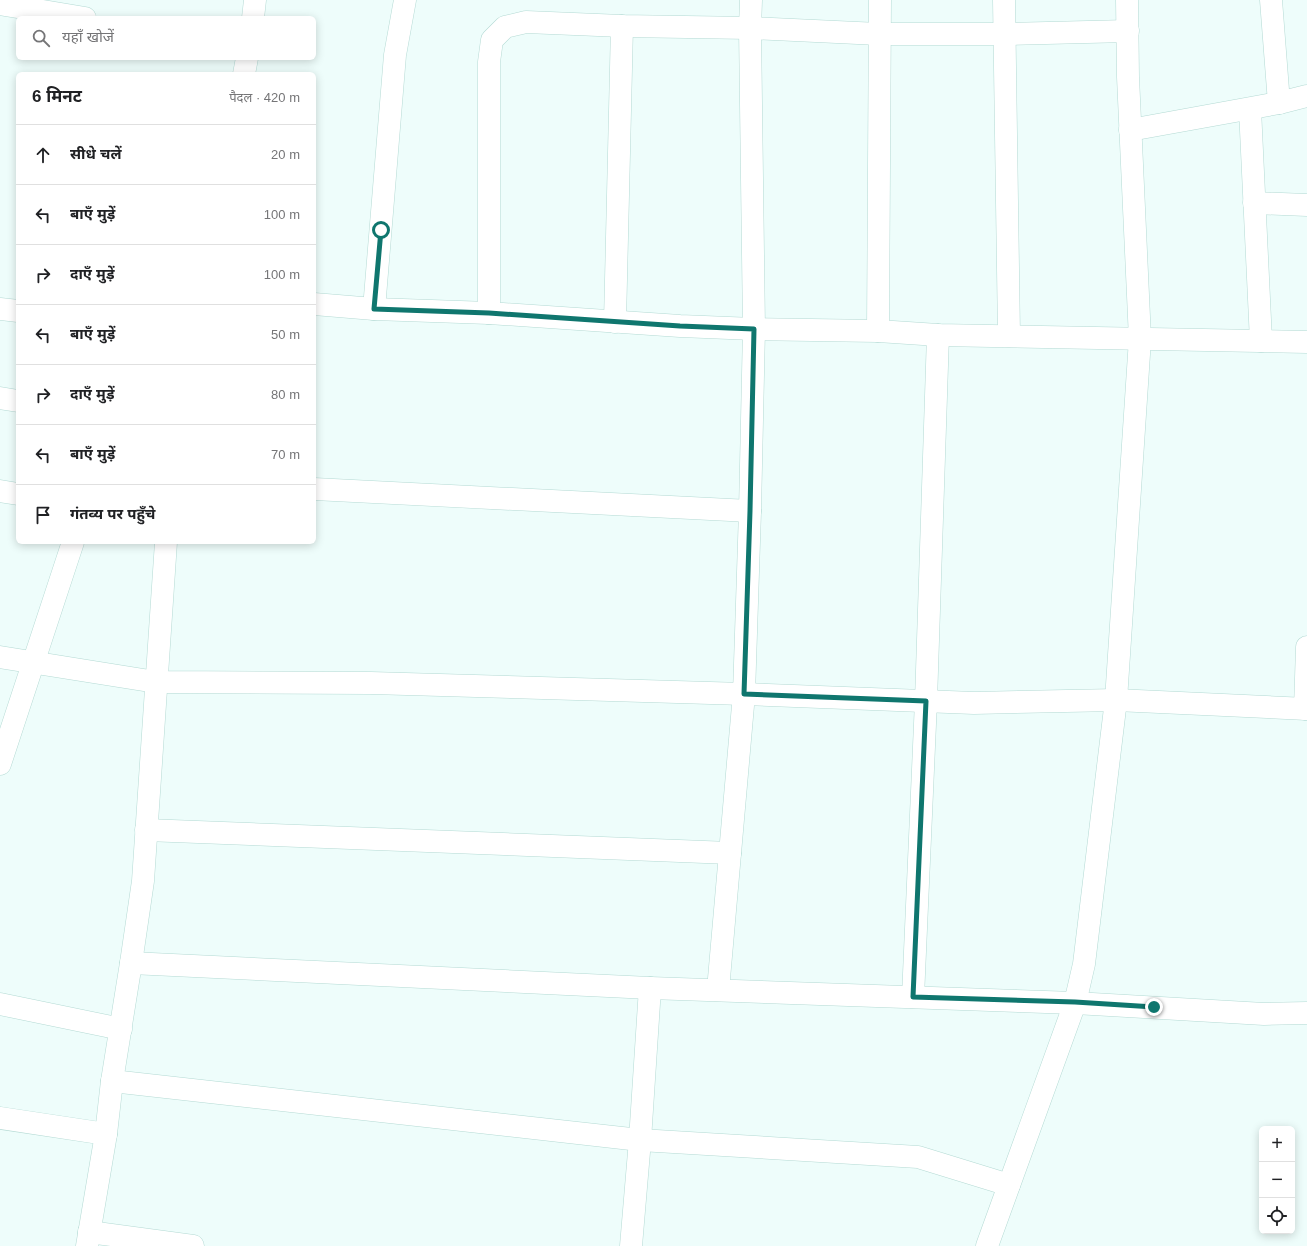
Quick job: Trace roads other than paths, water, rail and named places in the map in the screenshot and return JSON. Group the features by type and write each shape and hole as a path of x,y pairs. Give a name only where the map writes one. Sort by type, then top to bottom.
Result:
{"street":[{"path":"86,16 89,0"},
{"path":"253,16 255,0"},
{"path":"374,309 395,55 404,0"},
{"path":"718,990 744,694 754,329 750,28 751,0"},
{"path":"878,331 880,0"},
{"path":"1004,0 1009,336"},
{"path":"987,1246 1075,1002 1084,964 1116,700 1140,338 1130,130 1127,0"},
{"path":"1271,0 1279,103"},
{"path":"0,4 74,16"},
{"path":"489,313 488,62 492,40 505,27 526,22 622,26 750,28 879,34 1005,34 1128,31"},
{"path":"615,322 622,26"},
{"path":"244,72 247,60"},
{"path":"1130,130 1250,109 1307,96"},
{"path":"1250,109 1261,341"},
{"path":"1254,203 1307,206"},
{"path":"316,304 374,309 489,313 615,322 754,329 878,331 938,335 1307,342"},
{"path":"0,308 16,311"},
{"path":"913,997 926,701 938,335"},
{"path":"0,398 16,401"},
{"path":"316,489 750,511"},
{"path":"0,491 16,494"},
{"path":"0,764 72,544"},
{"path":"166,544 143,881 112,1081 106,1134 88,1239 192,1246"},
{"path":"0,657 156,682 371,683 744,694 974,703 1116,700 1306,709 1307,647"},
{"path":"146,830 730,853"},
{"path":"131,963 650,988 1075,1002 1264,1014 1307,1013"},
{"path":"631,1246 650,988"},
{"path":"0,1004 121,1029"},
{"path":"112,1081 640,1140 918,1157 1009,1185"},
{"path":"0,1118 106,1134"}]}
